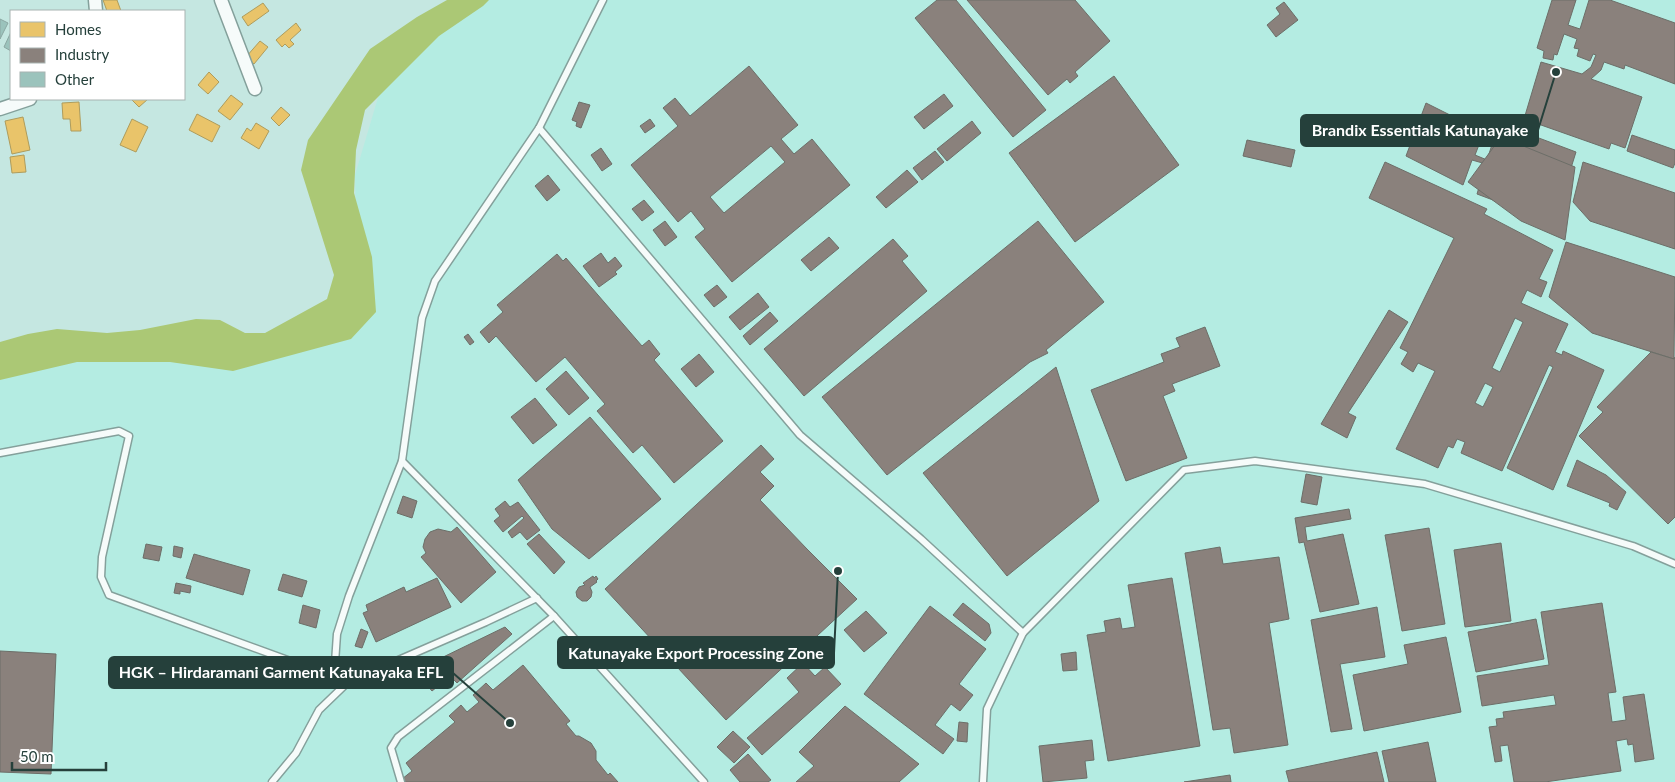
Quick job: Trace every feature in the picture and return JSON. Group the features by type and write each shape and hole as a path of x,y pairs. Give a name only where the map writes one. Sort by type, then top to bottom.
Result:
{"street":[{"path":"221,0 255,89"},
{"path":"0,109 27,100"}],"lane":[{"path":"334,677 337,634 349,596 402,461 422,318 435,282 539,128 603,0"},
{"path":"539,128 800,435 922,538 1022,633"},
{"path":"0,453 118,431 129,436 102,557 100,577 109,595 348,682"},
{"path":"402,461 554,616 704,782"},
{"path":"983,782 987,709 1022,633 1184,470 1255,461 1425,484 1633,546 1675,564"},
{"path":"272,782 296,753 319,710 348,682 537,598"},
{"path":"401,782 390,748 398,737 554,616"}],"shaded area":[{"path":"447,0 489,0 439,36 365,110 356,150 354,193 372,257 376,312 351,339 233,371 170,362 77,362 0,380 0,342 28,334 57,329 107,333 140,330 196,319 220,320 245,333 265,333 327,299 334,275 301,170 308,140 370,49 417,17"},
{"path":"489,0 1675,0 1675,782 0,782 0,361 278,347 358,315 355,175 388,64"}],"building: Homes":[{"path":"103,0 117,0 121,10 107,10"},
{"path":"263,3 269,11 248,26 242,17"},
{"path":"296,23 301,30 290,40 294,44 289,48 285,44 282,47 276,40"},
{"path":"260,41 268,47 254,64 246,57"},
{"path":"209,72 219,82 208,94 198,85"},
{"path":"231,95 243,104 230,120 218,111"},
{"path":"132,100 147,100 139,107"},
{"path":"79,102 81,131 71,131 70,119 63,119 62,103"},
{"path":"281,107 290,115 279,126 271,118"},
{"path":"197,114 220,126 212,142 189,130"},
{"path":"23,117 30,150 12,154 5,121"},
{"path":"132,119 148,127 136,152 120,145"},
{"path":"256,123 269,131 259,149 241,138 247,128 251,131"},
{"path":"24,155 26,172 12,173 10,157"}],"building: Industry":[{"path":"937,0 956,0 1046,110 1013,137 915,18"},
{"path":"967,0 1075,0 1110,41 1075,72 1078,76 1070,83 1067,79 1048,95"},
{"path":"1552,0 1576,0 1568,25 1580,29 1589,0 1610,0 1675,23 1675,84 1625,65 1624,69 1604,62 1601,70 1591,79 1642,97 1625,148 1611,143 1609,149 1524,119 1541,62 1582,74 1591,67 1596,55 1593,54 1590,61 1577,56 1579,49 1574,48 1577,39 1564,34 1557,55 1554,54 1553,60 1543,58 1544,51 1537,48"},
{"path":"1284,2 1298,20 1276,37 1267,25 1280,14 1276,8"},
{"path":"749,66 798,125 781,139 794,154 812,139 850,185 732,282 695,237 705,229 691,211 678,222 631,165 678,126 663,108 675,98 690,116","holes":["771,146 785,162 724,213 710,197"]},
{"path":"1114,76 1179,165 1075,242 1009,153"},
{"path":"944,94 953,106 924,129 914,117"},
{"path":"579,102 590,105 581,128 576,126 577,122 572,120"},
{"path":"1426,103 1484,132 1475,155 1487,160 1499,123 1576,152 1560,203 1567,205 1562,217 1557,215 1554,223 1477,194 1486,164 1472,160 1463,185 1406,156"},
{"path":"650,119 655,126 645,133 640,126"},
{"path":"972,121 981,133 947,161 937,149"},
{"path":"1632,135 1675,150 1673,168 1627,151"},
{"path":"1501,137 1575,167 1565,240 1521,221 1468,182"},
{"path":"1247,140 1295,150 1291,167 1243,156"},
{"path":"601,148 612,164 602,171 591,155"},
{"path":"935,151 944,162 922,180 913,168"},
{"path":"1385,162 1487,209 1484,214 1553,250 1539,279 1547,282 1541,297 1527,290 1521,303 1568,324 1555,352 1562,355 1563,351 1604,370 1553,490 1507,468 1553,367 1549,365 1502,471 1461,453 1465,442 1457,439 1453,448 1448,446 1438,468 1396,449 1435,371 1418,363 1413,372 1401,364 1408,352 1400,348 1454,238 1369,198","holes":["1515,318 1523,322 1500,372 1492,368","1485,383 1493,387 1483,407 1475,403"]},
{"path":"1583,162 1675,193 1675,249 1590,221 1573,202"},
{"path":"907,170 918,182 886,208 876,197"},
{"path":"548,175 560,190 547,201 535,186"},
{"path":"644,200 654,212 642,221 632,209"},
{"path":"665,221 677,237 665,246 653,230"},
{"path":"1038,221 1104,302 1046,350 1048,353 1030,362 887,475 822,397"},
{"path":"829,237 839,248 811,271 801,260"},
{"path":"893,239 908,256 902,261 927,291 804,396 764,349"},
{"path":"1566,242 1675,277 1674,359 1592,333 1549,297"},
{"path":"601,253 608,263 615,257 622,266 615,272 617,274 599,287 583,266"},
{"path":"557,254 563,261 566,258 642,346 649,340 660,354 654,360 723,441 674,483 642,445 633,453 597,411 605,404 565,357 536,382 496,336 489,343 480,332 503,312 497,305"},
{"path":"717,285 727,297 714,307 704,295"},
{"path":"758,293 769,307 740,330 729,317"},
{"path":"1389,310 1408,322 1348,413 1356,417 1347,438 1321,424"},
{"path":"770,312 778,321 750,345 743,336"},
{"path":"1205,327 1220,366 1172,384 1175,391 1163,396 1187,458 1126,481 1091,390 1164,362 1161,354 1180,347 1176,338"},
{"path":"468,334 474,342 470,345 464,337"},
{"path":"1651,352 1674,359 1675,357 1675,517 1668,524 1579,436 1603,412 1597,407"},
{"path":"699,354 714,372 696,387 681,369"},
{"path":"1056,367 1099,501 1007,576 923,473"},
{"path":"566,371 589,398 569,415 546,389"},
{"path":"535,398 557,425 533,444 511,417"},
{"path":"590,417 661,499 589,559 552,529 518,480"},
{"path":"761,445 774,459 760,472 774,486 760,500 857,599 726,720 605,589"},
{"path":"1577,460 1606,475 1626,492 1617,510 1609,506 1610,503 1567,486"},
{"path":"1306,474 1322,477 1317,505 1301,502"},
{"path":"403,496 417,501 412,518 397,513"},
{"path":"505,501 510,507 518,502 540,530 527,540 520,532 512,538 508,532 524,518 522,516 503,532 494,521 500,516 495,509"},
{"path":"1349,509 1351,519 1305,527 1307,541 1343,534 1359,604 1320,612 1304,542 1299,543 1295,518"},
{"path":"457,527 496,572 461,603 421,557 426,553 423,547 425,539 430,532 438,529 451,532"},
{"path":"1429,528 1445,624 1402,631 1385,535"},
{"path":"539,534 565,562 554,574 527,544"},
{"path":"1501,543 1511,621 1465,627 1454,550"},
{"path":"146,544 162,547 159,561 143,558"},
{"path":"174,546 183,548 181,558 173,556"},
{"path":"1220,547 1223,564 1279,557 1289,619 1269,623 1288,745 1234,753 1230,728 1213,730 1185,553"},
{"path":"194,554 250,570 243,595 186,578"},
{"path":"283,574 307,581 302,597 278,590"},
{"path":"593,576 594,578 596,576 598,579 590,587 591,597 587,601 582,601 577,597 576,592 579,587 585,585 583,583"},
{"path":"437,578 451,607 376,642 363,613 368,611 366,605 404,587 406,592"},
{"path":"1172,578 1200,746 1108,761 1087,635 1106,632 1104,621 1120,618 1122,629 1135,627 1128,585"},
{"path":"176,583 191,586 190,593 180,591 180,594 174,593"},
{"path":"963,603 989,624 991,633 985,641 953,615"},
{"path":"1602,603 1616,692 1608,693 1612,722 1626,720 1623,697 1644,694 1654,759 1635,762 1633,744 1628,745 1627,739 1616,741 1621,771 1545,782 1514,782 1508,745 1500,746 1502,761 1495,762 1489,727 1497,726 1496,719 1504,718 1503,712 1556,705 1554,695 1482,706 1477,676 1549,665 1541,612"},
{"path":"303,605 320,610 316,628 299,623"},
{"path":"930,606 986,649 959,684 973,695 960,711 951,704 935,725 954,739 943,754 864,694"},
{"path":"1377,607 1385,657 1340,664 1352,729 1331,732 1311,620"},
{"path":"866,611 887,633 864,652 844,630"},
{"path":"1536,619 1544,659 1476,672 1468,632"},
{"path":"505,627 512,634 457,683 435,661"},
{"path":"361,629 368,632 362,648 355,646"},
{"path":"1446,637 1461,712 1364,731 1353,675 1408,664 1404,645"},
{"path":"0,651 56,654 51,774 0,772"},
{"path":"1076,652 1077,670 1063,671 1061,654"},
{"path":"803,663 815,676 825,667 841,684 762,755 747,738 799,692 787,678"},
{"path":"523,665 570,721 566,724 576,736 591,743 596,751 596,760 608,775 610,773 618,782 404,782 402,779 412,771 406,763 455,722 449,716 461,705 467,712 479,702 473,695 486,683 493,690"},
{"path":"431,670 442,683 432,691 421,678"},
{"path":"845,706 919,764 899,782 796,782 814,766 799,752"},
{"path":"959,722 968,723 967,742 957,741"},
{"path":"733,731 750,747 734,763 717,747"},
{"path":"1092,740 1094,760 1085,761 1087,778 1043,782 1039,746"},
{"path":"1428,742 1436,782 1389,782 1382,751"},
{"path":"1377,752 1384,782 1289,782 1286,771"},
{"path":"748,754 771,780 768,782 740,782 730,770"},
{"path":"1230,775 1231,782 1184,782"}],"building: Other":[{"path":"0,19 8,23 0,39"},
{"path":"10,34 10,50 4,47"}],"place":[{"name":"Brandix Essentials Katunayake","path":"1556,72"},
{"name":"Katunayake Export Processing Zone","path":"838,571"},
{"name":"HGK – Hirdaramani Garment Katunayaka EFL","path":"510,723"}]}
